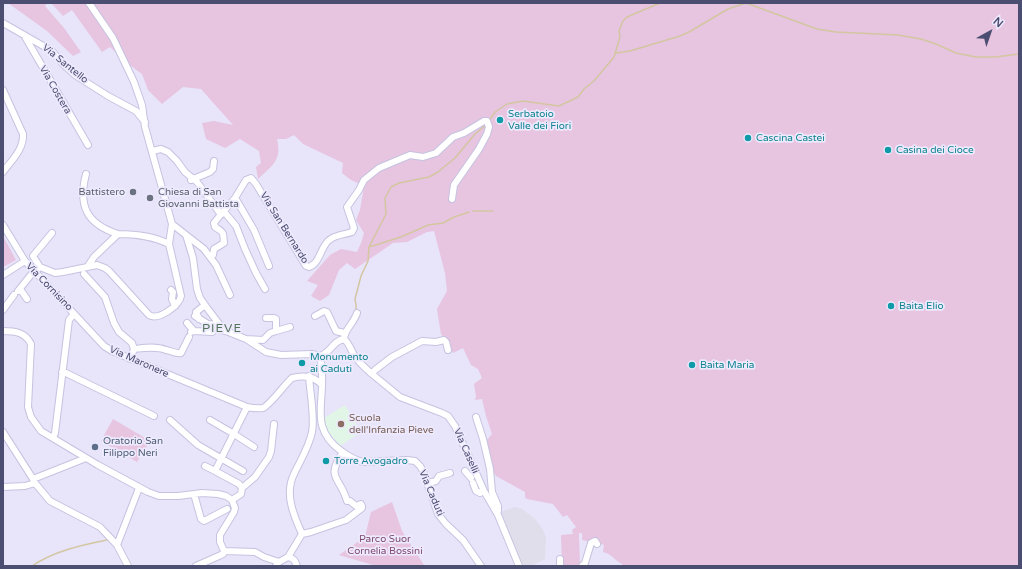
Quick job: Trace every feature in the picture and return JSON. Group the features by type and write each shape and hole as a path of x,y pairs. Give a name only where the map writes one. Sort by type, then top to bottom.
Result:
{"street":[{"path":"37,269 55,273 97,265 109,271 152,317 159,316 180,301 181,296 170,244 172,224 152,151 142,105 134,82 113,38 89,3"},
{"name":"Via Santello","path":"3,23 52,51 62,63 75,74 108,96 136,111 145,122"},
{"name":"Via Costera","path":"23,34 88,145"},
{"path":"3,90 23,134 24,140 20,149 3,172"},
{"name":"Via San Bernardo","path":"210,257 213,255 214,249 224,243 223,233 221,229 215,227 214,223 235,198 246,180 251,178 256,184 306,266 309,267 315,264 327,242 336,236 352,232 354,228 347,207 364,180 379,168 410,155 423,156 436,153 453,137 464,133 484,121 487,121 489,127 487,134 479,149 454,185 452,199"},
{"path":"152,151 161,149 168,152 177,161 191,180 196,182 217,210 226,214 236,226 244,249 265,289"},
{"path":"191,180 210,172 213,169 214,161"},
{"path":"86,174 82,197 84,206 89,216 95,222 105,229 118,234 148,236 170,244"},
{"path":"235,198 254,230 269,266"},
{"path":"172,224 204,249 216,265 230,295"},
{"path":"3,225 25,261"},
{"path":"37,269 33,256 52,233"},
{"path":"88,266 118,234"},
{"path":"186,235 193,258 197,289 200,298 220,325 226,330 246,339 266,352 281,355 312,354 320,356 326,354 338,340 344,336 353,323 356,313"},
{"name":"Via Cornisino","path":"3,275 25,261 37,269 74,314"},
{"path":"3,310 37,269"},
{"path":"84,274 105,297 114,323 119,332 132,343 134,349 130,359"},
{"path":"171,290 173,292 172,299 175,306"},
{"path":"17,292 27,299"},
{"path":"205,304 196,312 197,318 208,324 220,325"},
{"name":"Via Caselli","path":"315,316 324,311 327,312 336,331 344,336 353,354 363,367 400,397 448,416 455,426 484,491 498,515 519,566"},
{"path":"53,438 55,433 70,320 74,314"},
{"name":"Via Maronere","path":"74,314 104,346 112,351 253,409 263,408 292,378 311,377"},
{"path":"266,318 276,319 276,331"},
{"path":"134,349 162,348 177,354 181,353 191,333 187,323"},
{"path":"246,339 262,340 270,333 290,327"},
{"path":"191,333 212,332 216,329 226,330"},
{"path":"3,331 24,334 28,339 31,350 28,407 36,426 86,458 148,492 159,496 194,494 218,494 226,496 232,500 235,508 220,535 220,542 224,551"},
{"path":"372,374 392,357 422,341 436,342 444,340 448,350"},
{"name":"Via Caduti","path":"320,356 322,385 320,416 328,438 351,458 363,462 395,460 415,461 424,471 438,514 463,540 481,566"},
{"path":"302,534 292,509 290,487 293,476 312,433 313,424 310,393 311,377 321,365"},
{"path":"62,372 154,416"},
{"path":"311,377 322,385"},
{"path":"310,393 321,392"},
{"path":"215,471 247,407"},
{"path":"476,417 490,468 492,492 498,506 498,515"},
{"path":"170,420 198,445 243,471"},
{"path":"210,420 254,447"},
{"path":"232,500 241,494 242,488 255,477 269,457 274,424"},
{"path":"3,432 34,481 50,501 100,527 117,545 128,566"},
{"path":"68,464 73,458 75,451"},
{"path":"224,551 255,552 277,563 289,555 302,534 346,520 352,516 362,506 361,504 354,505 352,502 347,501 333,473 336,463 343,452"},
{"path":"3,487 25,486 68,464 76,463 86,458"},
{"path":"205,466 239,484 242,488"},
{"path":"465,470 472,480 476,491 480,493 484,491"},
{"path":"428,483 436,481 439,476 450,473"},
{"path":"117,545 139,488"},
{"path":"194,494 201,519 204,521 227,509"},
{"path":"582,566 585,563 591,543 595,541 597,544"},
{"path":"196,566 223,554 224,551"},
{"path":"289,555 297,564"}],"shaded area":[{"name":"Scuola dell'Infanzia Pieve","path":"345,405 361,432 340,446 327,430 324,418"},
{"path":"515,507 522,509 535,519 542,528 546,537 545,559 531,566 522,566 501,512"}],"green space":[{"path":"8,3 47,3 45,6 64,28 81,52 73,56 47,31"},
{"path":"51,3 1019,3 1019,566 622,566 622,564 603,552 604,545 599,543 597,540 591,542 582,540 582,533 577,534 579,534 580,566 562,566 561,535 573,534 572,530 576,527 567,515 563,517 553,504 527,499 525,497 525,492 496,476 492,470 486,441 492,434 482,399 475,400 476,396 474,384 482,378 478,369 471,365 463,348 453,353 441,334 437,309 447,291 445,273 434,231 427,232 407,242 393,243 355,269 347,263 339,270 329,295 320,301 311,296 318,285 307,281 330,255 341,249 357,252 364,233 356,220 360,210 364,186 351,180 342,173 343,163 303,144 294,135 286,139 277,139 278,152 275,162 258,179 256,167 261,163 259,151 240,139 225,148 206,139 202,123 214,121 233,125 201,89 183,87 162,104 148,90 142,74 127,63 110,47 102,52 72,10 63,16"},
{"path":"3,236 16,260 3,267"},
{"path":"113,419 150,441 137,462 101,441"},
{"name":"Parco Suor Cornelia Bossini","path":"392,502 402,531 424,565 428,566 373,566 339,555 365,537 371,512"}],"waterway":[{"path":"489,121 495,112 507,104 523,101 559,106 578,97 614,57 620,37 619,31 623,21 627,17 660,3"},
{"path":"616,53 630,51 680,36 728,9 746,3 817,29 836,32 898,35 921,39 956,53 976,57 995,57 1019,54"},
{"path":"356,311 355,299 361,276 368,261 369,247 386,214 385,198 391,187 399,183 429,177 438,172 455,158 475,134 486,125"},
{"path":"473,211 493,211"},
{"path":"369,247 401,237 428,225 443,223 454,217 469,212"},
{"path":"32,566 59,552 78,546 107,540"}],"place":[{"name":"Serbatoio Valle dei Fiori","path":"500,120"},
{"name":"Cascina Castei","path":"748,138"},
{"name":"Casina dei Cioce","path":"888,150"},
{"name":"Battistero","path":"133,192"},
{"name":"Chiesa di San Giovanni Battista","path":"150,198"},
{"name":"Baita Elio","path":"891,306"},
{"name":"Monumento ai Caduti","path":"302,363"},
{"name":"Baita Maria","path":"692,365"},
{"name":"Scuola dell'Infanzia Pieve","path":"341,424"},
{"name":"Oratorio San Filippo Neri","path":"95,447"},
{"name":"Torre Avogadro","path":"326,461"}],"district":[{"name":"PIEVE","path":"222,329"}]}
